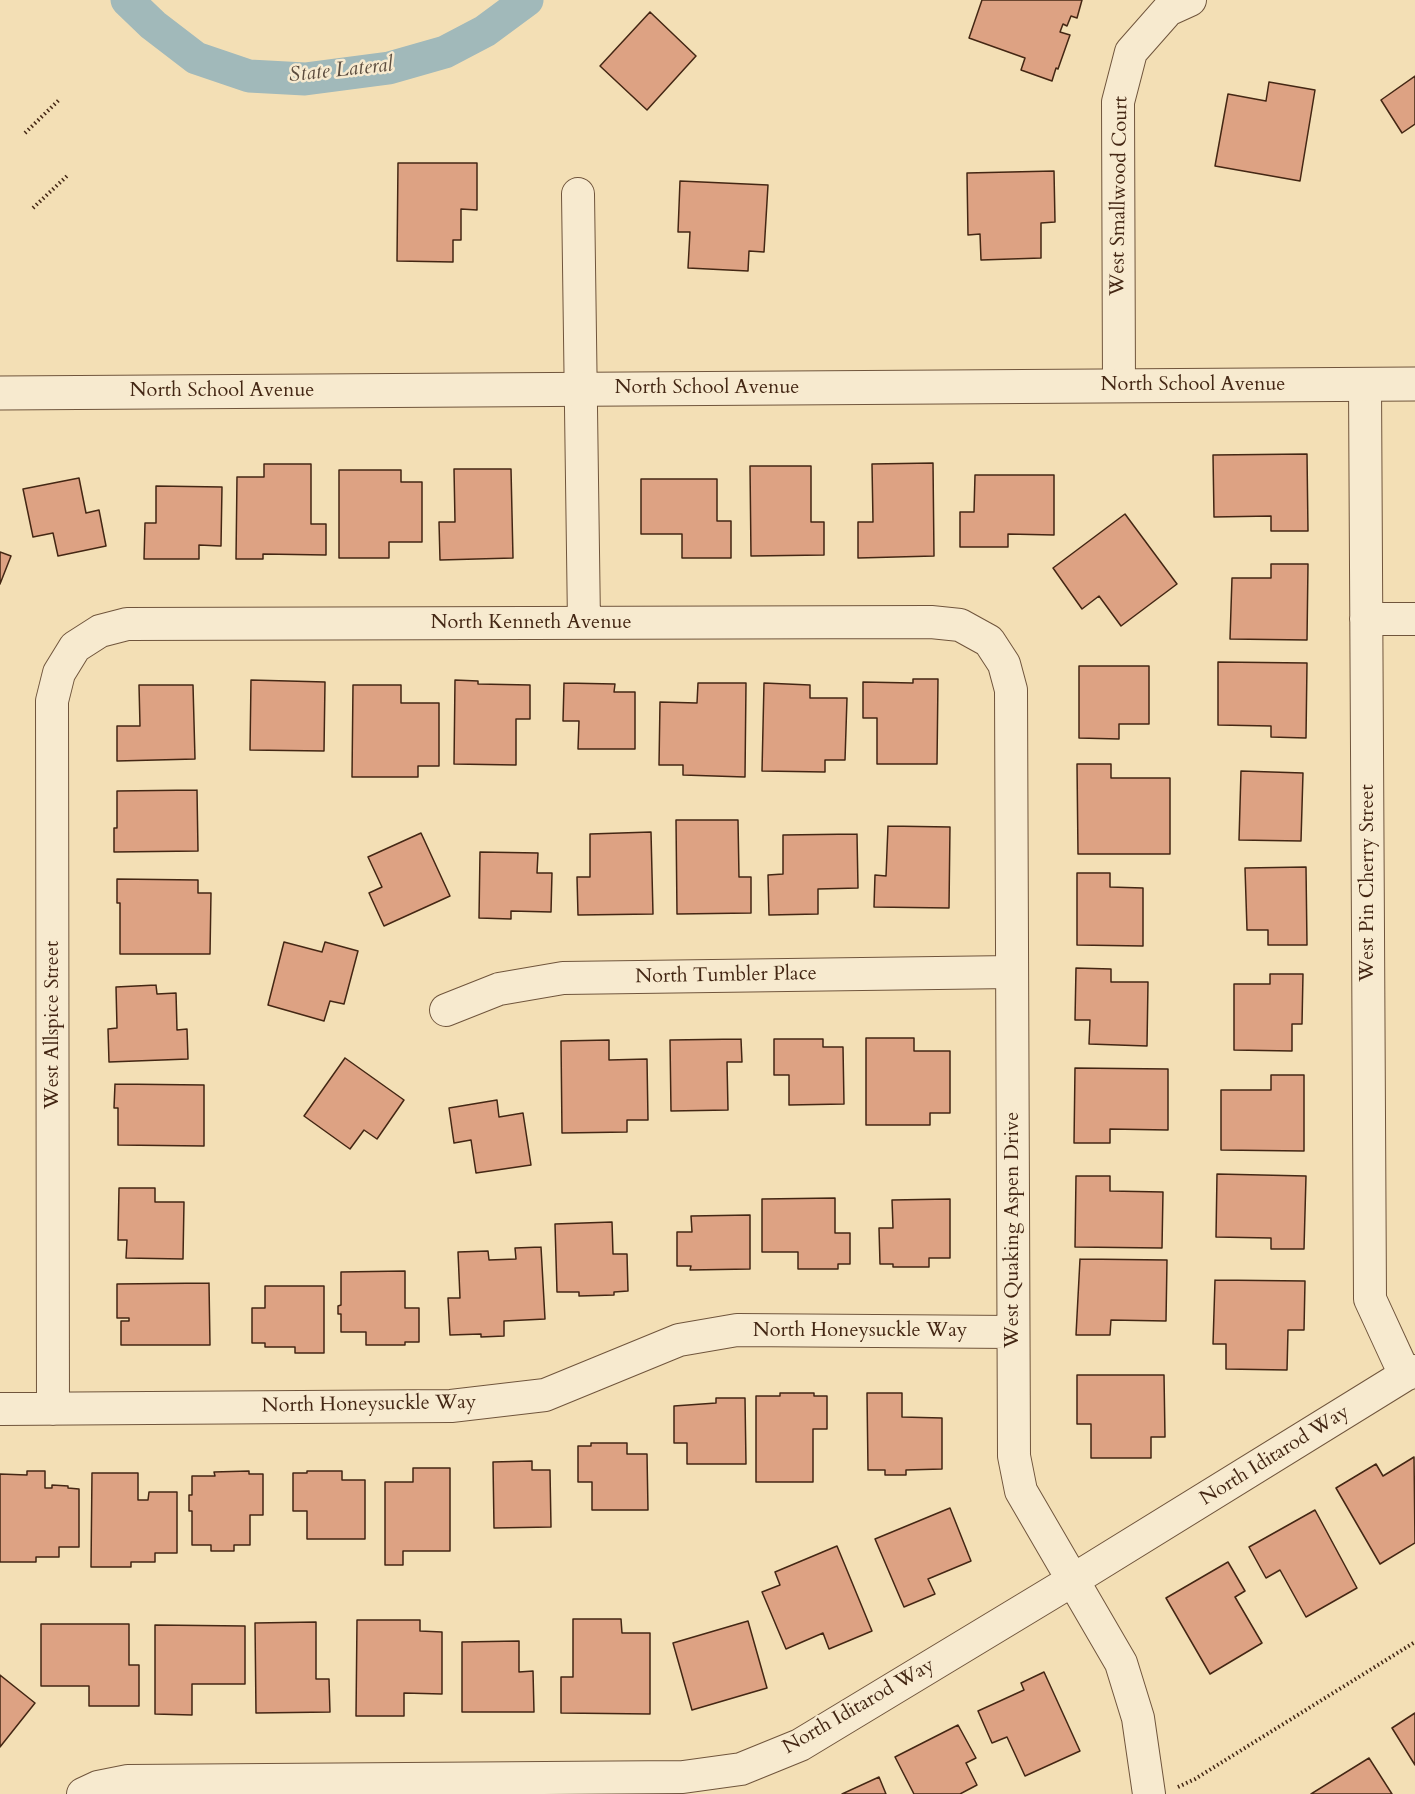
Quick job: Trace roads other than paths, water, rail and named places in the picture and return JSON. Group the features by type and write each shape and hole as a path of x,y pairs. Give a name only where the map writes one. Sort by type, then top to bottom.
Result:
{"street":[{"name":"West Smallwood Court","path":"1119,386 1118,102 1131,52 1168,10 1190,0"},
{"path":"578,194 584,623"},
{"name":"West Pin Cherry Street","path":"1365,384 1370,1299 1410,1373"},
{"name":"North School Avenue","path":"0,393 1415,384"},
{"path":"1366,619 1415,619"},
{"name":"North Kenneth Avenue","path":"75,646 99,631 128,624 930,622 960,625 989,641"},
{"name":"West Quaking Aspen Drive","path":"989,641 1004,664 1011,690 1014,1456 1021,1491 1121,1663 1160,1791"},
{"name":"West Allspice Street","path":"53,1408 52,701 59,672 75,646"},
{"name":"North Tumbler Place","path":"446,1010 499,989 563,978 1012,972"},
{"name":"North Honeysuckle Way","path":"0,1409 451,1406 545,1395 679,1340 737,1330 1013,1332"},
{"name":"North Iditarod Way","path":"83,1794 98,1787 128,1781 683,1777 741,1769 800,1745 1410,1373"}],"waterway":[{"name":"State Lateral","path":"127,0 153,25 196,58 249,76 305,79 389,68 445,52 485,31 527,0"}]}
